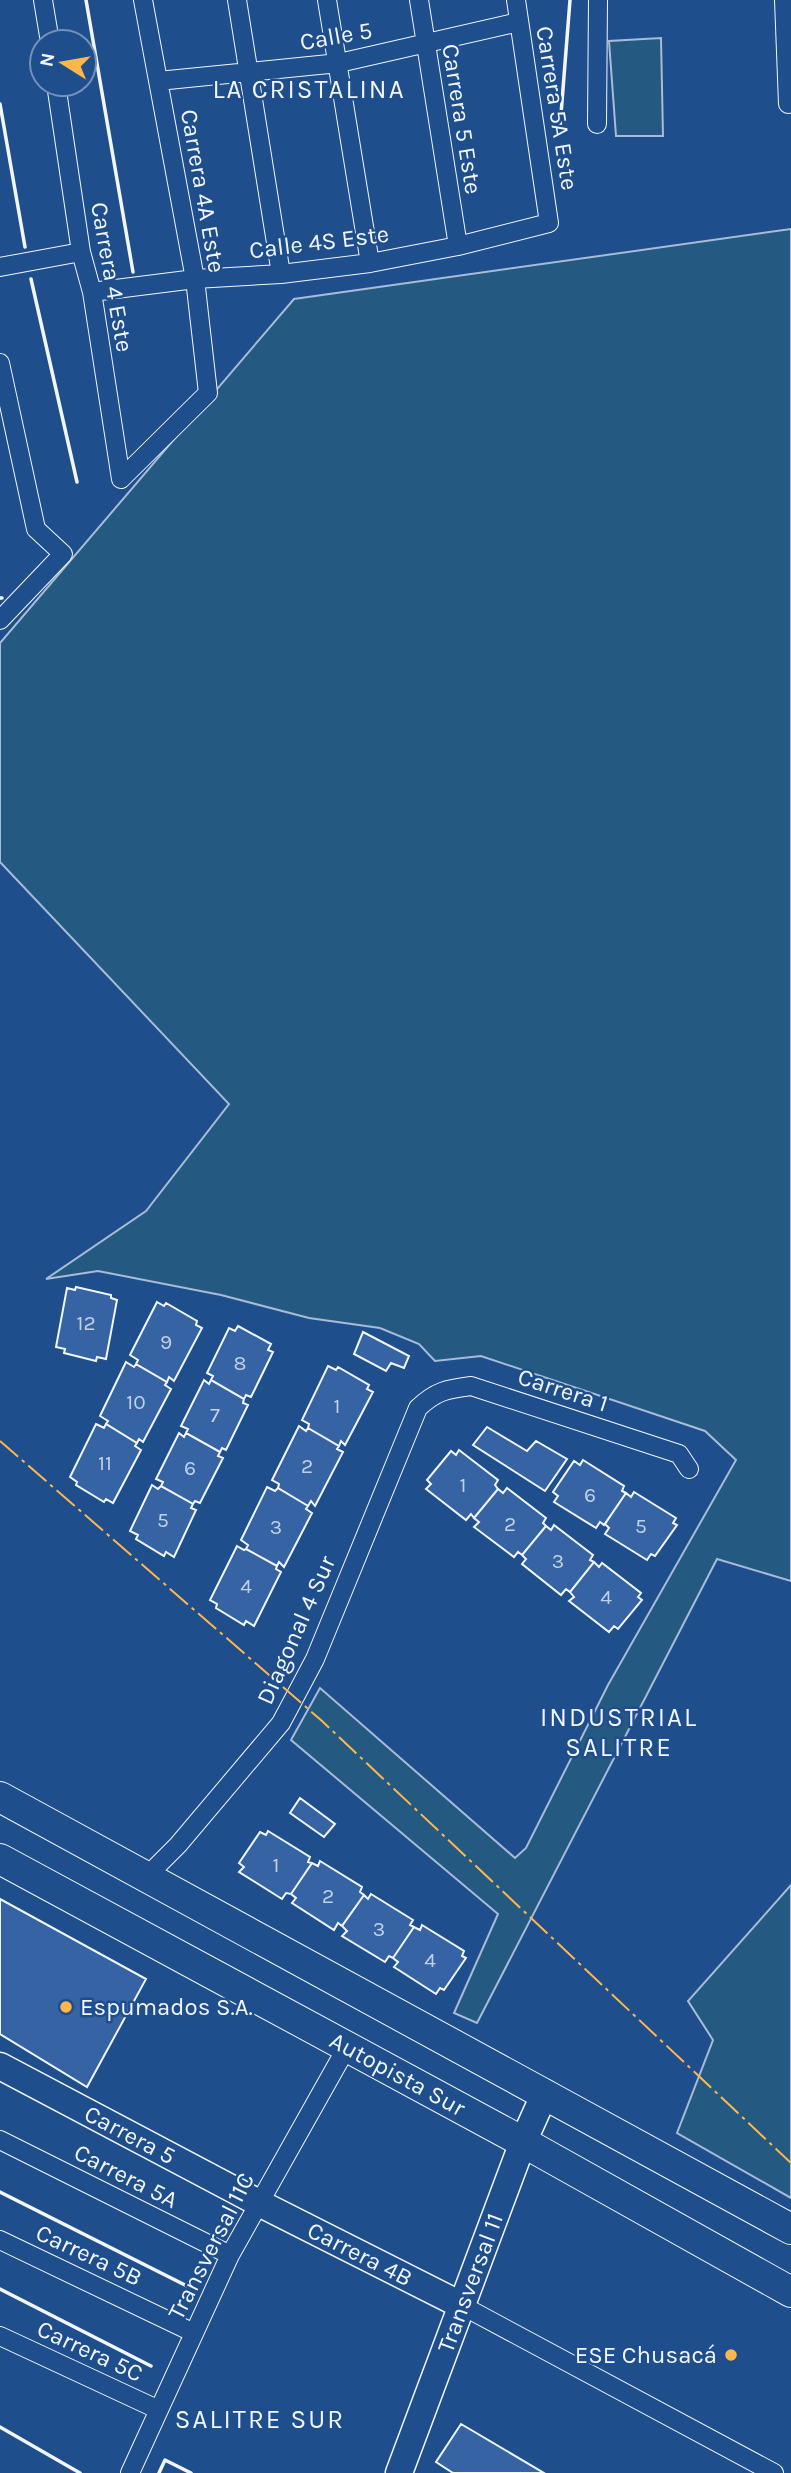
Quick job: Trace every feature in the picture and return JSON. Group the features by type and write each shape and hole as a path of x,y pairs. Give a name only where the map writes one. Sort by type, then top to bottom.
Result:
{"highway":[{"path":"0,1797 791,2229"},
{"name":"Autopista Sur","path":"0,1859 523,2142 791,2292"}],"main road":[{"name":"Carrera 5","path":"0,2066 259,2203"},
{"name":"Transversal 11","path":"399,2473 523,2142 545,2093"},
{"name":"Carrera 4B","path":"259,2203 461,2305"}],"street":[{"path":"43,0 48,28"},
{"name":"Carrera 4A Este","path":"121,478 208,393 195,279 144,0"},
{"path":"237,0 281,274"},
{"path":"327,0 370,264"},
{"name":"Carrera 5 Este","path":"419,0 458,246"},
{"name":"Carrera 5A Este","path":"516,0 550,223"},
{"path":"597,124 598,0"},
{"path":"785,0 788,104"},
{"name":"Calle 5","path":"158,81 339,63 519,22"},
{"name":"Carrera 4 Este","path":"58,98 81,252 92,292 121,478"},
{"name":"Calle 4S Este","path":"92,292 195,279 281,274 370,264 550,223"},
{"path":"0,267 81,252"},
{"path":"0,363 36,529 63,554 0,620"},
{"name":"Carrera 1","path":"418,1408 431,1395 471,1386 679,1454 689,1469"},
{"name":"Diagonal 4 Sur","path":"147,1876 178,1845 281,1723 315,1658 418,1408"},
{"name":"Transversal 11C","path":"130,2473 230,2255 346,2047"},
{"name":"Carrera 5A","path":"0,2140 230,2255"},
{"name":"Carrera 5B","path":"0,2240 194,2333"},
{"path":"461,2305 774,2473"},
{"name":"Carrera 5C","path":"0,2336 159,2410"}],"shaded area":[{"path":"661,38 663,136 616,136 609,41"},
{"path":"791,229 791,1581 717,1559 477,2023 454,2013 498,1914 291,1740 320,1688 515,1858 526,1848 608,1685 736,1460 705,1431 481,1356 435,1361 419,1344 380,1328 309,1318 221,1295 98,1271 46,1279 146,1211 229,1104 0,862 0,643 294,299"},
{"path":"791,1885 791,2198 677,2133 713,2040 688,2001"}],"building":[{"path":"76,1287 111,1295 111,1298 117,1300 106,1359 97,1357 96,1361 64,1353 65,1349 56,1347 67,1288 75,1290"},
{"path":"157,1302 164,1306 166,1303 197,1321 196,1325 202,1328 174,1381 169,1377 167,1382 136,1364 138,1360 130,1355"},
{"path":"238,1326 271,1344 268,1350 273,1352 251,1397 246,1395 244,1399 211,1380 213,1376 207,1373 229,1328 235,1331"},
{"path":"363,1332 409,1356 404,1368 391,1363 386,1371 354,1354"},
{"path":"126,1362 134,1367 136,1364 167,1382 165,1385 171,1389 143,1442 139,1439 137,1443 106,1424 108,1421 100,1416"},
{"path":"328,1366 336,1370 338,1367 369,1385 367,1389 373,1392 345,1445 341,1441 339,1446 308,1428 309,1424 302,1420"},
{"path":"204,1380 209,1384 211,1380 244,1399 243,1403 248,1405 226,1450 222,1448 220,1452 186,1433 188,1429 181,1426"},
{"path":"96,1424 104,1428 106,1424 137,1443 135,1446 141,1450 113,1503 106,1499 104,1502 76,1485 77,1482 70,1477"},
{"path":"299,1426 306,1431 308,1428 339,1446 337,1449 343,1452 315,1506 311,1501 308,1506 278,1488 279,1484 272,1480"},
{"path":"487,1427 527,1451 536,1441 567,1459 545,1491 473,1445"},
{"path":"179,1433 184,1437 186,1433 220,1452 218,1456 223,1458 200,1503 195,1501 193,1504 161,1486 163,1482 156,1479"},
{"path":"459,1450 498,1480 495,1485 498,1489 474,1518 471,1514 466,1520 426,1489 431,1484 427,1480 451,1451 456,1455"},
{"path":"583,1460 624,1486 622,1491 626,1493 604,1525 600,1522 596,1528 554,1502 558,1496 553,1492 574,1461 580,1465"},
{"path":"152,1485 158,1489 161,1486 193,1504 191,1508 196,1510 174,1557 166,1552 164,1556 136,1539 138,1535 130,1531"},
{"path":"267,1487 275,1491 278,1488 308,1506 306,1509 312,1513 284,1567 279,1562 277,1566 246,1549 248,1545 241,1540"},
{"path":"507,1488 546,1518 543,1523 546,1526 522,1555 518,1552 514,1557 474,1527 479,1522 474,1518 498,1489 503,1493"},
{"path":"634,1492 676,1518 673,1523 677,1525 655,1556 651,1554 647,1560 605,1534 609,1528 605,1524 626,1493 631,1497"},
{"path":"554,1525 593,1555 590,1560 594,1562 570,1592 566,1589 561,1595 522,1564 526,1559 522,1555 546,1526 551,1530"},
{"path":"237,1546 277,1566 276,1569 281,1572 254,1626 246,1621 244,1625 216,1608 217,1604 210,1600"},
{"path":"594,1562 599,1567 602,1563 641,1593 638,1597 642,1600 618,1629 614,1626 609,1632 569,1601 574,1597 570,1592"},
{"path":"300,1798 335,1824 324,1837 290,1813"},
{"path":"268,1831 310,1857 308,1862 312,1863 291,1894 286,1893 282,1899 239,1872 244,1867 239,1863 260,1832 266,1835"},
{"path":"320,1861 362,1887 360,1892 364,1895 342,1926 338,1923 334,1930 292,1903 296,1898 291,1894 312,1863 318,1866"},
{"path":"371,1894 413,1920 410,1925 414,1927 393,1958 389,1956 385,1962 342,1936 347,1931 342,1926 364,1895 368,1899"},
{"name":"Espumados S.A.","path":"0,1899 146,1979 87,2087 0,2034"},
{"path":"422,1925 464,1951 462,1956 466,1958 444,1990 440,1988 436,1994 394,1967 398,1962 393,1958 414,1927 420,1930"},
{"path":"461,2424 544,2473 453,2473 436,2462"}],"wall":[{"path":"86,0 133,272"},
{"path":"560,127 570,0"},
{"path":"0,104 25,247"},
{"path":"31,279 77,482"},
{"path":"0,2192 193,2289"},
{"path":"0,2289 151,2366"},
{"path":"0,2427 80,2473"},
{"path":"159,2473 165,2460 191,2473"}],"power":[{"path":"0,1441 322,1721 791,2163"}],"place":[{"name":"Espumados S.A.","path":"66,2007"},
{"name":"ESE Chusacá","path":"731,2355"}],"district":[{"name":"LA CRISTALINA","path":"309,89"},
{"name":"INDUSTRIAL SALITRE","path":"619,1732"},
{"name":"SALITRE SUR","path":"260,2419"}]}
